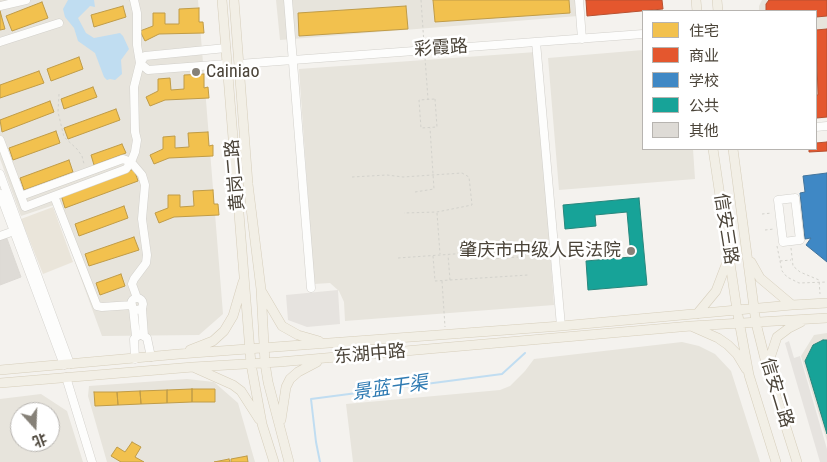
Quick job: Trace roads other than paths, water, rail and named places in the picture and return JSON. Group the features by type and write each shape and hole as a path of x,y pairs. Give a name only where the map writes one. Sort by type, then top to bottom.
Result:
{"main road":[{"name":"黄岗二路","path":"222,0 251,364 262,424"},
{"name":"黄岗二路","path":"234,0 248,184 261,289 268,382 290,462"},
{"name":"信安三路","path":"713,150 740,324"},
{"name":"信安三路","path":"733,150 756,323"},
{"path":"697,314 716,291 730,256"},
{"path":"748,257 760,278 792,305 784,312 788,320"},
{"path":"732,274 750,272"},
{"path":"179,354 213,341 224,331 233,316 245,275"},
{"path":"261,289 282,326 298,335 329,344"},
{"name":"东湖中路","path":"0,370 827,303"},
{"path":"709,312 711,325"},
{"name":"东湖中路","path":"0,383 345,357 691,326 827,318"},
{"path":"767,367 777,337 788,328 808,319"},
{"name":"信安二路","path":"756,323 767,367 797,462"},
{"name":"信安二路","path":"740,324 749,375 776,462"},
{"path":"691,326 728,344 749,375"},
{"path":"344,343 345,357"},
{"path":"166,356 168,369"},
{"path":"280,422 286,387 290,379 307,366 325,358"},
{"path":"193,367 233,385 241,392 262,424 274,462"}],"street":[{"path":"0,6 26,0"},
{"path":"134,0 137,13 137,45 140,63 148,70 228,64"},
{"path":"288,0 310,288"},
{"path":"579,0 582,38"},
{"path":"0,42 58,23"},
{"name":"彩霞路","path":"239,64 642,34"},
{"path":"536,42 561,326"},
{"path":"14,210 126,169 135,152 137,140 135,132 134,87 140,63 145,56 226,48"},
{"path":"0,140 25,207"},
{"path":"21,196 122,159 131,162 142,175 145,185 142,219 147,256 146,263 132,284 136,336 133,342 135,359"},
{"path":"0,174 14,210 17,229"},
{"path":"0,194 17,229 67,365"},
{"path":"54,196 95,303 102,307 134,304"},
{"path":"794,198 800,240 783,242 778,200 794,198"},
{"path":"0,236 17,229"},
{"path":"134,304 138,310 142,309 144,336 149,342 151,357"},
{"path":"136,336 140,334 144,336"},
{"path":"66,377 92,462"}],"water":[{"path":"68,0 94,0 95,7 90,6 78,18 86,33 94,38 120,33 123,36 129,49 121,60 122,74 115,80 107,80 104,77 95,53 78,41 74,28 65,17 63,9"}],"waterway":[{"name":"景蓝干渠","path":"320,462 311,399 502,374 525,353"}],"place":[{"name":"Cainiao","path":"196,72"},
{"name":"肇庆市中级人民法院","path":"631,251"}]}
